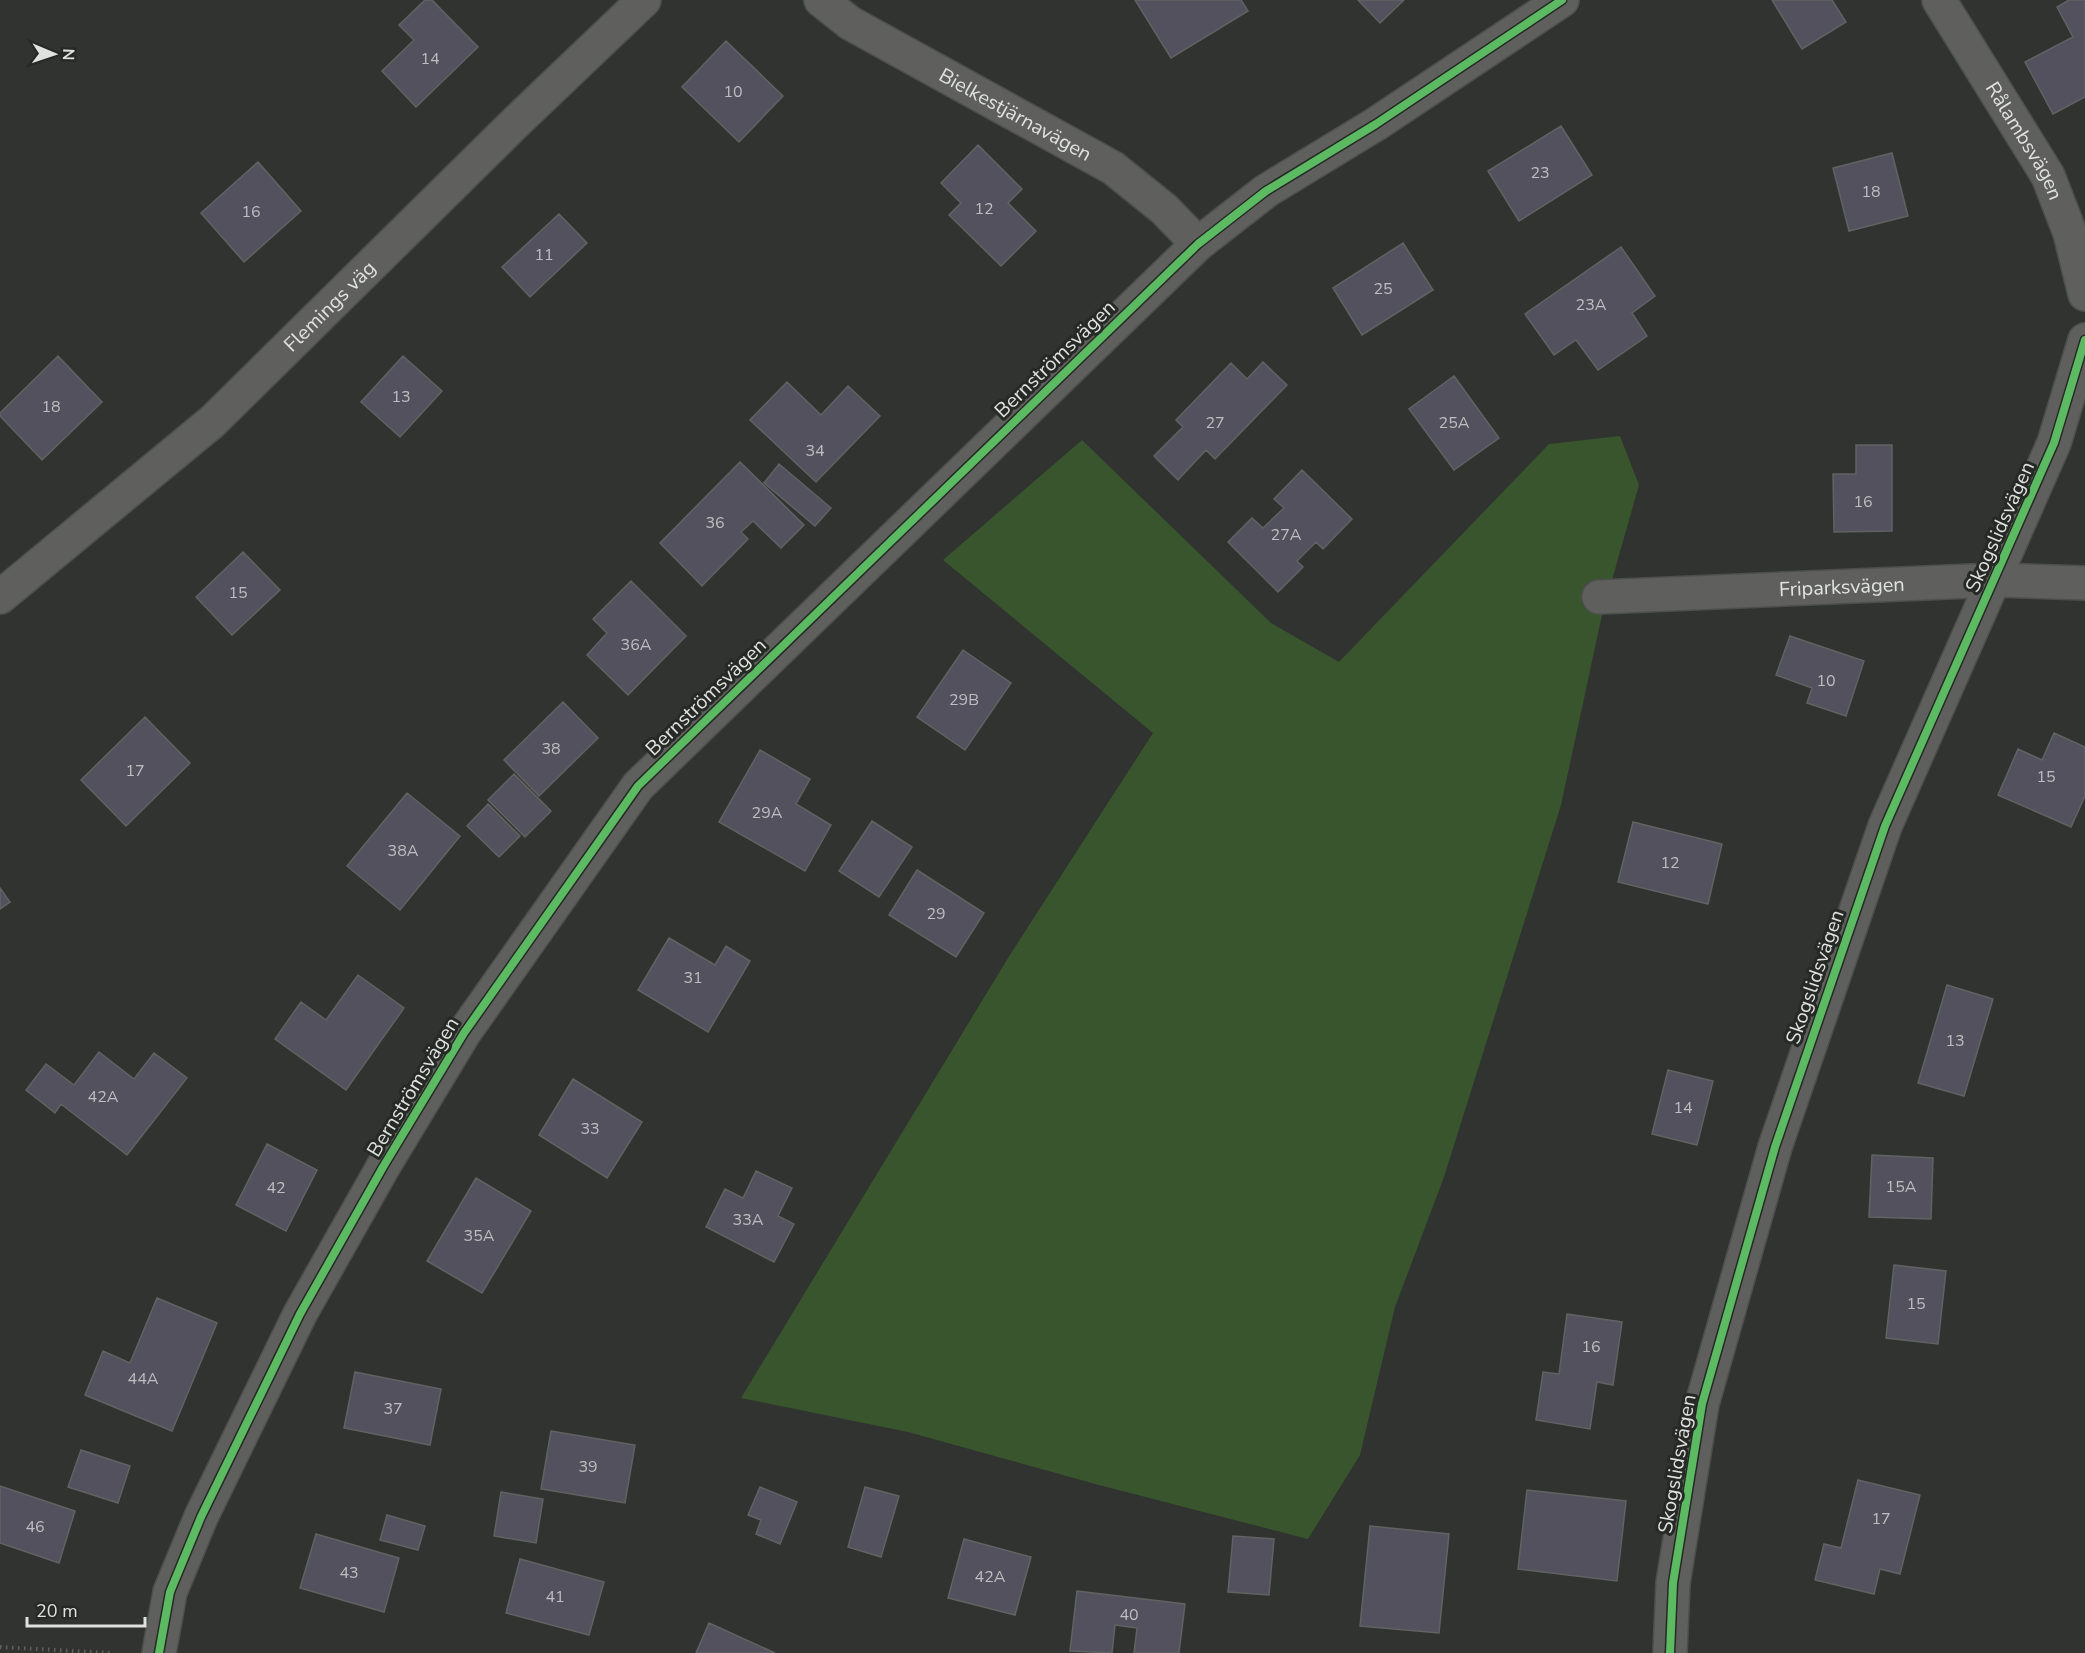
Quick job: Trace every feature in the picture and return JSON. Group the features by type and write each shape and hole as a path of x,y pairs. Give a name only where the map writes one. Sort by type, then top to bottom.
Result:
{"street":[{"name":"Flemings väg","path":"5,582 213,421 514,124 644,0"},
{"name":"Bielkestjärnavägen","path":"821,0 850,22 1113,168 1164,209 1198,244"},
{"name":"Bernströmsvägen","path":"159,1653 170,1592 201,1517 300,1314 383,1167 464,1033 638,786 1198,244 1266,191 1376,124 1562,0"},
{"name":"Rålambsvägen","path":"1939,0 2048,176 2070,233 2085,294"},
{"name":"Skogslidsvägen","path":"1670,1653 1673,1583 1702,1404 1775,1147 1885,826 2054,443 2085,340"},
{"name":"Friparksvägen","path":"1599,597 1995,580 2085,583"}],"path":[{"path":"0,1647 111,1653"}],"green space":[{"path":"1620,436 1639,485 1602,615 1561,805 1444,1177 1395,1307 1360,1455 1308,1539 1099,1485 908,1432 741,1398 1008,958 1153,733 943,560 1082,440 1271,623 1339,662 1549,444"}],"building":[{"path":"425,0 432,0 478,47 416,107 382,71 414,40 399,25"},
{"path":"1135,0 1241,0 1248,11 1171,58"},
{"path":"1358,0 1404,0 1380,23"},
{"path":"1772,0 1832,0 1846,22 1802,49"},
{"path":"2069,0 2085,0 2085,97 2053,114 2025,62 2073,37 2057,7"},
{"path":"726,41 783,96 739,142 682,87"},
{"path":"1561,126 1592,175 1519,221 1488,171"},
{"path":"978,145 1022,189 1008,203 1036,231 1001,266 949,215 961,203 941,183"},
{"path":"1892,153 1908,216 1849,231 1833,168"},
{"path":"258,162 301,211 244,262 201,213"},
{"path":"559,214 587,243 530,297 502,267"},
{"path":"1403,243 1433,290 1362,335 1333,288"},
{"path":"1621,247 1655,296 1632,313 1647,336 1598,370 1576,340 1554,355 1525,314"},
{"path":"58,356 102,402 42,460 0,416 0,413"},
{"path":"403,356 442,391 400,437 361,402"},
{"path":"1263,362 1287,385 1215,459 1206,450 1178,480 1154,456 1183,427 1176,420 1231,363 1247,379"},
{"path":"1454,376 1499,438 1454,470 1409,409"},
{"path":"787,382 821,415 848,386 880,416 816,482 750,420"},
{"path":"1856,445 1892,445 1892,531 1834,532 1833,474 1856,474"},
{"path":"740,462 804,525 781,548 753,521 741,532 748,539 702,586 660,543"},
{"path":"779,464 831,508 815,526 764,483"},
{"path":"1302,470 1352,519 1323,549 1316,542 1297,561 1303,567 1278,592 1228,542 1252,518 1263,528 1284,508 1274,499"},
{"path":"243,552 280,590 232,635 196,597"},
{"path":"631,581 686,636 628,695 587,655 607,633 593,619"},
{"path":"1790,636 1864,661 1846,716 1807,703 1812,688 1776,675"},
{"path":"963,650 1011,683 965,750 917,717"},
{"path":"563,702 598,738 539,796 504,760"},
{"path":"145,717 190,763 126,826 81,780"},
{"path":"2054,733 2085,747 2085,796 2071,827 1998,795 2018,749 2042,760"},
{"path":"760,750 810,779 796,804 831,825 805,871 719,822"},
{"path":"514,774 551,811 525,837 488,800"},
{"path":"407,793 460,836 400,910 347,866"},
{"path":"488,804 520,836 499,857 467,826"},
{"path":"872,821 912,847 879,897 839,871"},
{"path":"1633,822 1722,844 1708,904 1618,882"},
{"path":"917,870 984,913 956,957 889,915"},
{"path":"0,888 10,902 0,909"},
{"path":"669,938 715,965 726,946 750,961 708,1032 638,990"},
{"path":"358,975 404,1008 346,1090 275,1039 301,1002 326,1020"},
{"path":"1947,985 1993,999 1964,1096 1918,1083"},
{"path":"99,1052 134,1079 154,1053 187,1078 127,1155 61,1104 55,1113 26,1090 46,1064 74,1085"},
{"path":"1668,1070 1713,1081 1697,1145 1652,1134"},
{"path":"573,1079 642,1122 607,1178 539,1135"},
{"path":"267,1144 317,1170 286,1231 236,1205"},
{"path":"1872,1155 1933,1158 1931,1219 1869,1217"},
{"path":"756,1171 792,1188 778,1216 794,1224 774,1262 706,1227 725,1189 743,1198"},
{"path":"476,1178 531,1211 482,1293 427,1261"},
{"path":"1894,1265 1946,1271 1938,1344 1886,1338"},
{"path":"157,1298 217,1323 172,1431 85,1395 103,1351 130,1363"},
{"path":"1567,1314 1622,1322 1613,1385 1597,1382 1590,1429 1536,1420 1543,1372 1559,1374"},
{"path":"355,1372 441,1389 430,1445 344,1428"},
{"path":"551,1431 635,1445 625,1503 541,1489"},
{"path":"81,1450 130,1466 118,1503 68,1487"},
{"path":"1858,1480 1920,1495 1900,1574 1880,1569 1874,1594 1815,1580 1824,1544 1841,1548"},
{"path":"0,1486 75,1511 59,1563 0,1543"},
{"path":"760,1487 797,1502 780,1544 756,1534 761,1520 748,1515"},
{"path":"865,1487 899,1496 881,1557 848,1547"},
{"path":"1527,1490 1626,1501 1617,1581 1518,1569"},
{"path":"501,1492 543,1499 536,1543 494,1536"},
{"path":"387,1515 425,1526 418,1550 380,1540"},
{"path":"1370,1526 1449,1534 1439,1633 1360,1626"},
{"path":"316,1534 399,1558 384,1612 300,1588"},
{"path":"1233,1536 1274,1539 1269,1595 1228,1592"},
{"path":"964,1539 1031,1557 1015,1615 948,1598"},
{"path":"520,1559 604,1582 589,1635 506,1613"},
{"path":"1077,1591 1185,1604 1179,1653 1134,1653 1137,1628 1115,1625 1112,1653 1070,1651"},
{"path":"709,1623 775,1653 696,1653"}],"cycle path":[{"path":"159,1653 170,1592 201,1517 300,1314 383,1167 464,1033 638,786 1198,244 1266,191 1376,124 1562,0"},
{"path":"1670,1653 1673,1583 1702,1404 1775,1147 1885,826 2054,443 2085,340"}]}
